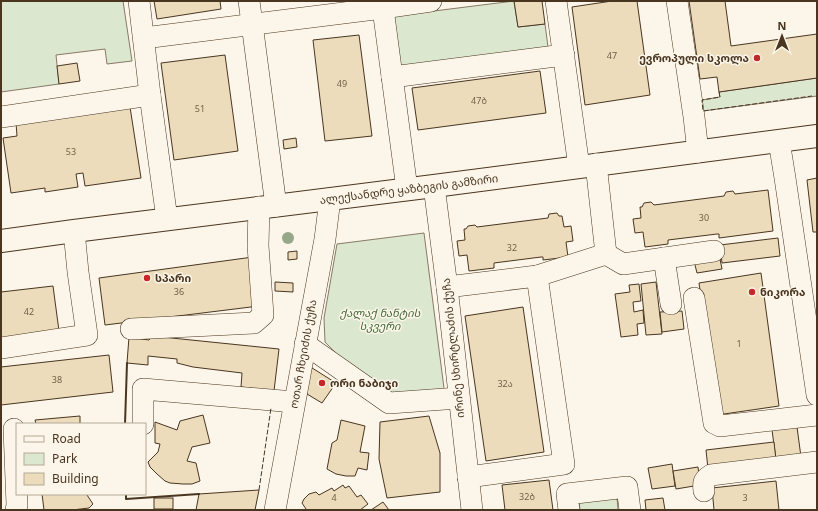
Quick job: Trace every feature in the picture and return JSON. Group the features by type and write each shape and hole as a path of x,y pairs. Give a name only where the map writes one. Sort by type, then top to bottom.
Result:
{"main road":[{"name":"ალექსანდრე ყაზბეგის გამზირი","path":"1,241 817,136"}],"street":[{"path":"139,1 167,219"},
{"path":"131,328 254,323 262,315 258,246 268,206 249,1"},
{"path":"144,38 382,5 431,1"},
{"path":"556,1 564,54 606,254 623,264 714,251"},
{"path":"677,1 698,152"},
{"path":"382,5 407,189"},
{"path":"392,77 564,54"},
{"path":"1,117 150,96"},
{"path":"779,141 817,395"},
{"name":"ირინე სხირტლაძის ქუჩა","path":"434,186 447,287 471,510"},
{"name":"ოთარ ჩხეიძის ქუჩა","path":"275,510 325,239 330,199"},
{"path":"1,348 87,335 74,231"},
{"path":"447,287 537,276 606,254"},
{"path":"664,258 671,304"},
{"path":"468,476 564,464 537,276"},
{"path":"694,298 714,423 720,426 817,414"},
{"path":"305,344 389,402 459,398"},
{"path":"143,423 143,389 294,402"},
{"path":"14,429 16,480"},
{"path":"704,491 703,484 711,475 817,462"},
{"path":"569,510 567,494 627,487 630,510"},
{"path":"16,510 17,495"}],"green space":[{"path":"1,1 123,1 132,61 107,64 105,49 56,55 59,84 1,92"},
{"path":"514,1 518,27 545,24 548,47 400,66 394,16"},
{"path":"817,78 817,96 703,111 702,100 720,97 719,92"},
{"name":"ქალაქ ნანტის სკვერი","path":"424,233 445,396 394,397 356,374 325,342 324,318 337,244"},
{"path":"617,497 618,510 580,510 579,502"}],"building":[{"path":"154,1 220,1 221,9 157,19"},
{"path":"514,1 542,1 545,24 518,27"},
{"path":"612,1 637,1 650,95 585,105 572,7"},
{"name":"ევროპული სკოლა","path":"689,1 725,1 731,46 817,34 817,78 719,92 717,77 700,79"},
{"path":"359,35 372,136 325,141 313,40"},
{"path":"225,55 238,151 174,160 161,63"},
{"path":"77,63 80,81 59,84 57,66"},
{"path":"540,71 546,113 418,130 412,88"},
{"path":"130,107 141,178 85,186 83,173 76,174 78,187 45,192 45,188 11,193 3,138 17,136 16,123"},
{"path":"296,138 297,147 284,149 283,140"},
{"path":"817,178 817,232 813,232 807,180"},
{"path":"768,190 773,231 719,238 719,234 717,234 668,240 668,244 645,247 643,232 635,233 633,219 641,218 640,207 642,207 644,203 651,202 654,205 724,196 726,192 733,191 735,194"},
{"path":"557,213 559,216 562,216 564,227 571,226 573,241 566,242 568,257 543,260 543,257 541,257 494,263 494,268 469,271 467,255 459,256 457,241 465,240 464,229 468,226 475,225 477,227 548,218 549,214"},
{"path":"778,238 780,256 722,263 720,245"},
{"path":"297,251 297,259 288,260 288,252"},
{"path":"719,254 722,269 697,273 694,261"},
{"path":"253,257 259,306 105,325 99,278"},
{"path":"761,273 779,406 717,415 699,283"},
{"path":"275,282 293,283 293,292 275,291"},
{"path":"656,282 662,334 646,335 641,284"},
{"path":"639,284 641,301 633,302 634,312 643,310 644,323 637,324 638,335 621,337 615,294 630,292 629,285"},
{"path":"53,286 59,331 1,338 1,292"},
{"path":"523,307 544,452 486,461 465,316"},
{"path":"682,311 684,329 662,332 660,312"},
{"path":"152,336 279,349 274,391 241,387 242,373 193,367 177,363 177,359 148,356 148,365 127,363 129,337 149,340"},
{"path":"109,355 113,392 1,405 1,367"},
{"path":"309,366 336,383 322,403 307,394"},
{"path":"203,415 210,443 192,447 187,461 196,463 200,481 192,484 183,484 165,481 150,467 148,462 158,452 160,444 155,443 155,422 177,430 180,421"},
{"path":"80,416 80,423 36,423 35,420"},
{"path":"429,416 440,453 440,492 387,498 379,459 380,422"},
{"path":"341,420 365,426 360,452 369,453 367,470 358,468 355,476 336,474 327,469 332,443 337,440"},
{"path":"797,427 801,457 776,460 772,430"},
{"path":"774,442 776,460 708,469 706,450"},
{"path":"672,464 675,486 652,489 648,468"},
{"path":"698,467 700,485 676,489 673,471"},
{"path":"549,480 553,510 505,510 502,485"},
{"path":"776,481 779,510 714,510 712,488"},
{"path":"343,485 345,488 349,486 357,497 361,495 368,504 360,510 305,510 306,509 302,503 309,494 316,492 319,495 332,488 334,491"},
{"path":"259,490 255,510 196,510 199,494"},
{"path":"42,495 87,495 93,504 89,508 72,510 44,510"},
{"path":"154,498 173,498 173,509 154,509"},
{"path":"663,498 665,510 646,510 645,500"},
{"path":"383,502 389,510 371,510"}],"fence":[{"path":"719,92 720,97 702,100 703,111 812,96"},
{"path":"259,490 271,408"}],"wall":[{"path":"125,423 127,363"},
{"path":"126,495 126,499 199,494"}],"place":[{"name":"ევროპული სკოლა","path":"757,58"},
{"name":"სპარი","path":"147,278"},
{"name":"ნიკორა","path":"752,292"},
{"name":"ორი ნაბიჯი","path":"322,383"}]}
